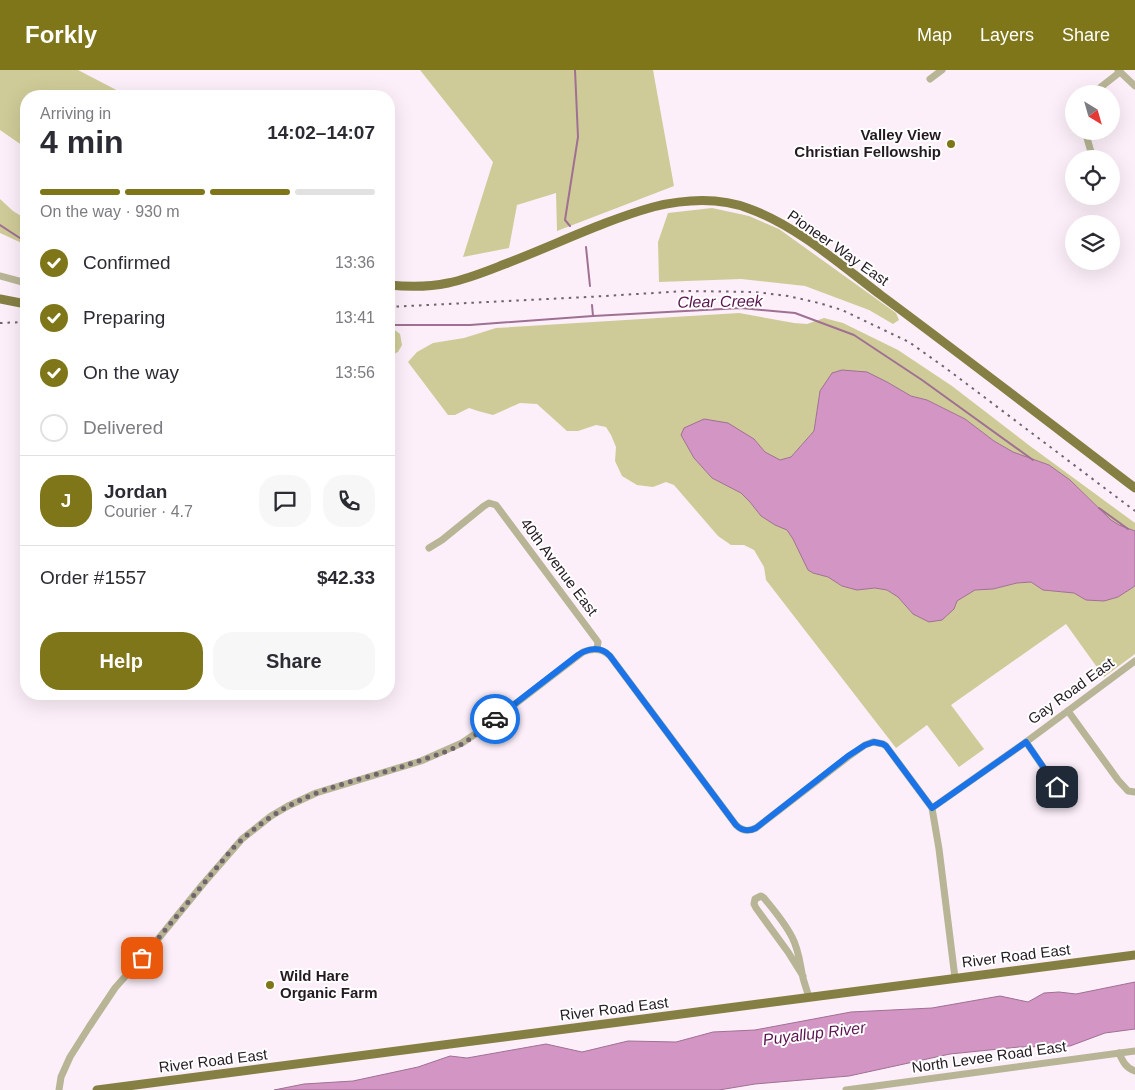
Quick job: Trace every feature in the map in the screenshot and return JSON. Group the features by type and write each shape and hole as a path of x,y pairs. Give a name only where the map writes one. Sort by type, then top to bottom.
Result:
{"main road":[{"name":"Pioneer Way East","path":"395,285 435,285 476,276 638,212 670,203 701,200 731,204 769,217 808,241 1135,488"},
{"path":"0,299 20,303"},
{"name":"River Road East","path":"97,1090 1135,955"}],"street":[{"path":"930,79 942,70"},
{"path":"1103,85 1119,71 1135,86"},
{"path":"0,276 20,281"},
{"name":"40th Avenue East","path":"429,548 442,540 484,506 489,503 496,504 598,642 597,649"},
{"path":"59,1090 61,1077 70,1057 116,988 233,848 255,828 288,806 316,794 420,760 462,744 587,650 604,650 610,656 736,825 744,831 756,828 848,756 865,745 874,742 886,746 932,808 939,848 955,978"},
{"name":"Gay Road East","path":"932,808 1026,742 1135,661"},
{"path":"1068,711 1118,780 1128,791 1135,792"},
{"path":"1026,742 1067,802"},
{"path":"803,976 756,908 754,904 755,899 758,897 764,898 793,938 809,997"},
{"name":"North Levee Road East","path":"846,1090 1135,1051"},
{"path":"1119,1054 1128,1068 1135,1071"}],"shaded area":[{"path":"0,70 78,70 116,90 20,90 20,144 0,130"},
{"path":"420,70 653,70 674,186 557,231 556,193 517,205 509,248 463,257 493,162"},
{"path":"0,199 20,215 20,242 0,233"},
{"path":"712,208 749,216 779,229 896,313 899,320 893,324 869,310 805,286 741,279 659,282 658,242 668,213"},
{"path":"739,313 807,324 824,318 843,323 898,350 952,386 1135,523 1135,531 1119,525 1111,520 1070,480 1049,465 1013,452 994,441 965,419 927,400 911,396 887,382 820,391 814,431 791,457 780,461 765,452 754,439 681,435 694,458 712,478 741,493 761,516 787,530 808,570 828,577 842,586 857,590 875,588 887,590 898,597 913,614 954,609 957,601 975,590 993,589 1017,583 1031,582 1043,590 1074,593 1086,600 1118,597 1135,586 1135,654 1104,677 1066,624 951,705 984,749 959,767 927,725 896,748 766,580 764,567 754,550 744,545 731,545 718,536 674,485 666,482 653,487 637,485 622,476 615,461 616,447 606,427 596,425 578,431 567,431 537,404 520,403 493,415 469,408 455,415 448,415 408,362 417,352 433,343 464,338 496,328"},
{"path":"395,330 400,334 402,345 395,353"}],"water":[{"path":"842,370 867,372 911,396 927,400 965,419 994,441 1013,452 1049,465 1070,480 1111,520 1135,531 1135,586 1118,597 1104,601 1086,600 1074,593 1043,590 1031,582 1017,583 993,589 975,590 957,601 954,609 942,620 929,622 913,614 898,597 887,590 875,588 857,590 842,586 828,577 808,570 787,530 761,516 741,493 712,478 694,458 681,435 684,428 704,419 728,423 754,439 765,452 780,460 791,457 814,431 820,391 832,373"},
{"name":"Puyallup River","path":"1135,982 1135,1029 1105,1033 1070,1046 1019,1047 950,1054 849,1076 755,1084 719,1090 274,1090 304,1084 353,1081 418,1067 450,1056 467,1058 546,1044 582,1052 628,1041 676,1042 713,1032 755,1030 851,1012 932,1008 1000,996 1028,1002 1044,993 1076,994"}],"waterway":[{"path":"570,226 565,220 578,137 575,70"},
{"name":"Clear Creek","path":"0,225 20,238"},
{"path":"586,247 590,286"},
{"path":"592,305 593,316"},
{"name":"Clear Creek","path":"395,325 470,325 741,308 795,313 854,335 922,380 1033,460"},
{"name":"Clear Creek","path":"1099,508 1128,529"}],"railway":[{"path":"395,307 686,291 755,292 788,296 819,303 842,310 909,342 1135,511"},
{"path":"0,323 20,322"}],"way so far":[{"path":"142,958 233,848 271,816 288,806 316,794 409,764 462,744 495,719"}],"place":[{"name":"Valley View Christian Fellowship","path":"951,144"},
{"name":"Wild Hare Organic Farm","path":"270,985"}],"route":[{"path":"495,719 578,655 587,650 600,649 607,652 736,825 744,831 756,828 848,756 870,742 886,746 932,808 1026,742 1057,787"}]}
